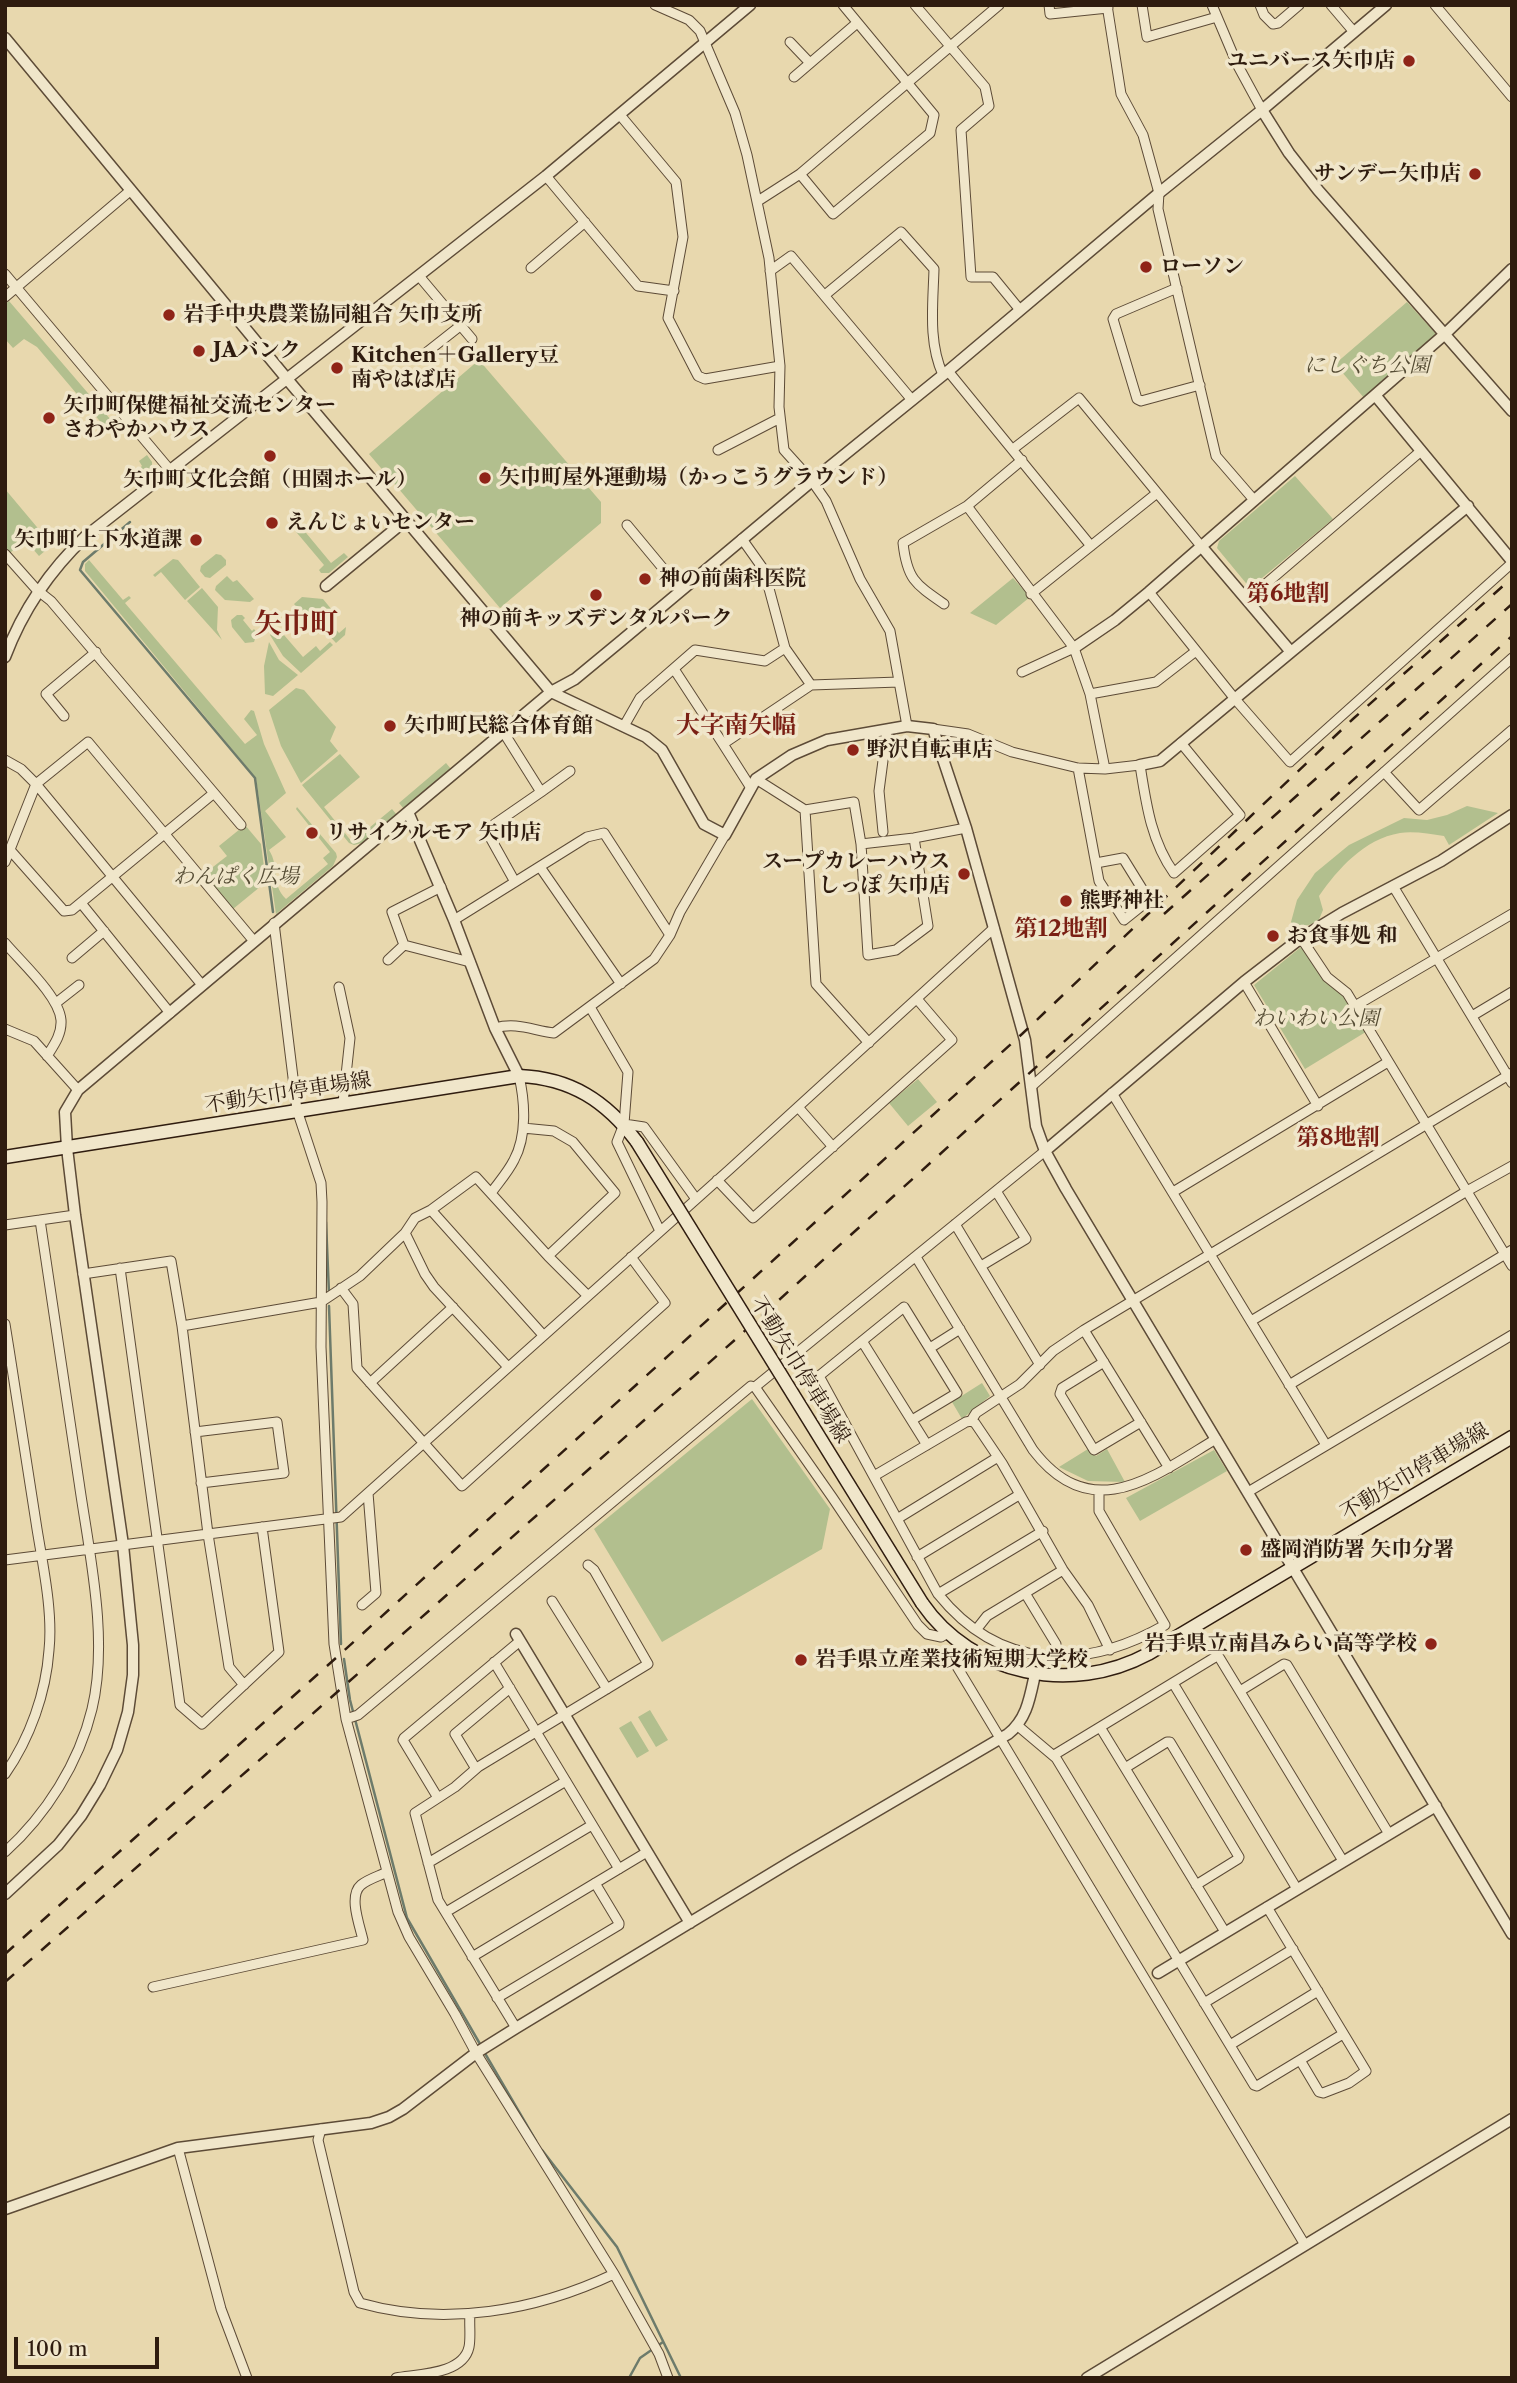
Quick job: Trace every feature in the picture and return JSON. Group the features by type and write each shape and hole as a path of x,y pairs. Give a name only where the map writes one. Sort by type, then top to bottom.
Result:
{"main road":[{"name":"不動矢巾停車場線","path":"5,1157 519,1076 541,1077 564,1083 600,1104 624,1124 637,1142 922,1604 948,1633 974,1652 990,1661 1035,1674 1086,1675 1125,1665 1148,1654 1512,1437"}],"street":[{"path":"655,5 689,20 700,31 734,113 758,201 770,271 780,366 783,450 812,481 826,501 860,579 890,631 907,726"},
{"path":"5,657 8,644 37,590 62,558 86,536 546,176 750,5"},
{"path":"915,5 985,87 989,106 961,130 971,277 993,277 1020,310"},
{"path":"758,201 800,174 951,47 987,9 999,5"},
{"path":"1049,5 1050,13 1107,7 1121,94 1143,135 1159,192 1158,209 1216,456 1254,500"},
{"path":"1142,5 1147,37 1217,17"},
{"path":"1212,5 1237,64 1289,153 1318,190 1512,411"},
{"path":"1260,5 1264,15 1273,24 1278,23 1299,5"},
{"path":"1331,5 1354,32"},
{"path":"5,1894 58,1845 81,1816 117,1750 128,1712 133,1675 133,1645 123,1545 83,1274 68,1148 65,1112 78,1090 551,692 575,678 945,373 1159,192 1262,110 1385,5"},
{"path":"1435,5 1512,97"},
{"path":"800,174 833,214 930,133 934,115 844,6"},
{"path":"794,77 857,23"},
{"path":"5,38 551,692 625,726 646,737 662,750 704,824 724,835"},
{"path":"790,42 810,63"},
{"path":"620,115 677,183 684,237 668,317 698,376 705,379 780,366"},
{"path":"546,176 638,286 674,291"},
{"path":"5,297 131,190"},
{"path":"531,268 585,222"},
{"path":"825,295 901,232 934,270 933,336 936,359 1091,545"},
{"path":"770,271 791,256 912,400"},
{"path":"1022,672 1074,648 1150,592 1445,334 1511,271"},
{"path":"5,274 170,470"},
{"path":"419,276 472,339"},
{"path":"1177,288 1116,314 1113,319 1136,399 1141,401 1200,385"},
{"path":"427,352 460,326"},
{"path":"1150,592 1235,699 1290,762 1512,562 1376,395"},
{"path":"1013,449 1079,398 1291,652"},
{"path":"718,450 780,418"},
{"path":"1247,600 1421,451"},
{"path":"944,604 915,583 905,566 903,542 967,506 1022,460"},
{"path":"1031,594 1157,493"},
{"path":"967,506 1074,648 1090,694 1105,769"},
{"path":"495,1028 511,1023 533,1030 554,1032 654,960 754,784 792,755 827,740 907,726 968,734 1012,752 1077,768 1105,769 1160,761 1468,506"},
{"path":"326,586 406,520"},
{"path":"627,525 681,590"},
{"path":"743,539 764,570 785,648 811,685"},
{"path":"5,554 96,652 241,825"},
{"path":"625,726 640,698 695,650 765,661 785,648"},
{"path":"1090,694 1156,682 1196,651"},
{"path":"64,716 46,694 96,652"},
{"path":"1032,1086 1512,658"},
{"path":"674,669 723,744 754,784 805,810 854,802 861,844 868,955 896,950 928,926 914,838"},
{"path":"723,744 811,685 899,682"},
{"path":"933,729 967,828 1024,1040 1036,1126 1045,1151 1512,1934"},
{"path":"883,832 879,791 887,730"},
{"path":"1384,772 1419,810 1512,730"},
{"path":"504,733 541,792"},
{"path":"5,862 36,784 88,742 254,940"},
{"path":"1140,765 1149,819 1163,857 1174,873 1240,815 1181,743"},
{"path":"5,760 21,769 36,784 202,985"},
{"path":"1077,768 1099,881 1124,920 1149,900 1123,858 1096,863"},
{"path":"515,882 486,830 569,771"},
{"path":"10,850 64,911 72,910 214,793"},
{"path":"805,810 816,984 869,1043"},
{"path":"408,812 441,887 495,1028 519,1076 523,1128 515,1159 491,1193"},
{"path":"352,1718 751,1386 755,1387 1045,1151 1244,982 1301,938 1441,861 1512,815"},
{"path":"861,844 967,828"},
{"path":"454,920 587,837 604,833 670,935"},
{"path":"540,867 621,984"},
{"path":"874,1476 971,1421 976,1413 1020,1384 1062,1344 1084,1329 1510,1077 1393,886"},
{"path":"404,945 392,912 441,887"},
{"path":"81,903 170,1013"},
{"path":"1355,1006 1512,914"},
{"path":"274,923 297,1110 321,1184 323,1202 330,1296 334,1644 387,1872 402,1923 614,2274 655,2348 668,2378"},
{"path":"5,1560 334,1518 368,1493 994,928"},
{"path":"72,958 104,931"},
{"path":"1301,938 1327,977 1347,993 1467,1191 1508,1252 1512,1266"},
{"path":"5,943 56,1003 61,1020 58,1038 47,1056"},
{"path":"388,960 404,945"},
{"path":"404,945 470,962"},
{"path":"1244,982 1318,1106"},
{"path":"56,1003 79,985"},
{"path":"339,987 350,1038 343,1103"},
{"path":"1472,1016 1512,992"},
{"path":"717,1180 752,1218 952,1040 917,999"},
{"path":"590,1007 628,1072 624,1124 617,1142 660,1231"},
{"path":"5,1029 34,1041 78,1090"},
{"path":"1173,1192 1388,1062"},
{"path":"1112,1093 1326,1445"},
{"path":"798,1107 833,1147"},
{"path":"624,1124 644,1127 696,1199"},
{"path":"523,1128 554,1131 573,1142 615,1193 548,1256"},
{"path":"1251,1321 1512,1166"},
{"path":"182,1326 330,1296 360,1276 405,1233 415,1218 431,1210 476,1177 587,1295"},
{"path":"981,1266 1026,1239 996,1191"},
{"path":"431,1210 543,1335"},
{"path":"5,1225 75,1215"},
{"path":"5,1852 43,1812 64,1779 92,1709 97,1668 97,1624 89,1549 40,1220"},
{"path":"956,1224 1040,1365"},
{"path":"405,1233 425,1274 508,1367"},
{"path":"1289,1385 1508,1252"},
{"path":"330,1296 353,1304 357,1368 462,1486 665,1303 631,1256"},
{"path":"916,1257 1043,1463 1069,1482 1099,1490 1130,1487 1216,1439"},
{"path":"83,1274 171,1261 229,1667 244,1685"},
{"path":"120,1268 180,1705 202,1724 279,1652 262,1527"},
{"path":"370,1383 453,1307"},
{"path":"912,1420 957,1393 904,1307 819,1376 938,1594 953,1612 976,1630 1014,1649 1070,1657 1110,1650 1165,1625 1099,1511 1099,1490"},
{"path":"5,1324 49,1623 48,1661 36,1714 5,1774"},
{"path":"930,1349 960,1329"},
{"path":"1084,1329 1168,1468"},
{"path":"1248,1492 1512,1335"},
{"path":"862,1341 927,1445"},
{"path":"1104,1362 1062,1388 1060,1394 1094,1450 1141,1422"},
{"path":"755,1387 918,1625 928,1634 941,1637 948,1633"},
{"path":"971,1421 998,1457 1043,1531 1063,1570 1088,1605 1110,1650"},
{"path":"195,1433 277,1422 284,1473 201,1483"},
{"path":"897,1520 998,1457"},
{"path":"362,1605 376,1593 368,1493"},
{"path":"916,1557 1019,1495"},
{"path":"938,1594 1043,1531"},
{"path":"516,2028 437,1898 415,1813 455,1787 476,1769 648,1664 649,1661 594,1570 588,1565"},
{"path":"976,1630 986,1616 1063,1570"},
{"path":"1025,1593 1056,1644 1056,1657"},
{"path":"552,1601 607,1689"},
{"path":"438,1798 403,1740 494,1662 518,1637 690,1923"},
{"path":"950,1655 1305,2245"},
{"path":"1054,1755 1217,1656 1343,1861"},
{"path":"494,1662 619,1869"},
{"path":"1240,1691 1284,1664 1287,1665 1389,1834"},
{"path":"5,2209 178,2148 371,2123 395,2114 479,2050 1000,1739 1018,1726 1026,1711 1035,1674"},
{"path":"1173,1683 1297,1889"},
{"path":"476,1769 456,1734 510,1688"},
{"path":"1018,1726 1054,1755 1257,2086 1343,2034"},
{"path":"1100,1727 1225,1933"},
{"path":"1125,1768 1170,1742 1239,1857 1196,1885"},
{"path":"428,1863 566,1781"},
{"path":"1158,1973 1436,1806"},
{"path":"446,1912 592,1825"},
{"path":"472,1957 647,1852"},
{"path":"153,1987 363,1940 355,1899 356,1890 362,1883 387,1872"},
{"path":"497,1998 619,1926 595,1883"},
{"path":"1267,1907 1366,2071 1343,2086 1319,2092 1300,2060"},
{"path":"1204,2003 1293,1950"},
{"path":"1230,2045 1318,1992"},
{"path":"1087,2378 1512,2119"},
{"path":"321,2129 318,2140 354,2292 360,2303 387,2311 470,2314 504,2311 552,2298 614,2274"},
{"path":"178,2148 221,2309 247,2378"},
{"path":"396,2378 452,2368 463,2359 469,2349 470,2314"}],"green space":[{"path":"9,301 111,420 104,426 37,347 24,339 13,348 5,339 5,304"},
{"name":"にしぐち公園","path":"1407,302 1437,335 1365,399 1335,364"},
{"name":"矢巾町屋外運動場（かっこうグラウンド）","path":"479,360 601,502 601,523 500,608 369,454"},
{"path":"147,455 152,462 152,469 130,486 125,480 142,466 139,461"},
{"path":"1295,476 1333,519 1250,588 1217,548 1219,541"},
{"path":"5,489 52,545 39,556 25,540 10,553 5,548"},
{"path":"297,522 331,563 344,553 348,557 329,573 321,573 319,570 324,565 292,527"},
{"path":"216,554 226,560 226,565 210,578 205,577 200,571 201,566"},
{"path":"173,559 178,560 200,587 185,600 161,572 155,577 153,575"},
{"path":"89,560 123,600 129,596 131,598 125,603 245,744 257,735 244,719 251,710 254,711 264,744 286,793 265,811 286,837 269,850 278,887 286,899 328,864 323,858 330,852 297,807 336,853 333,866 276,914 256,778 85,571 85,564"},
{"path":"227,576 233,582 237,580 254,599 250,602 225,600 215,590"},
{"path":"1013,578 1030,597 996,625 970,613"},
{"path":"202,588 218,607 217,630 222,640 187,601"},
{"path":"302,597 323,599 332,610 326,617 339,633 346,627 345,635 336,643 322,628 317,631 294,604"},
{"path":"242,615 252,631 254,629 257,633 254,642 245,643 232,627 231,620"},
{"path":"274,631 280,638 284,635 303,657 316,646 320,651 330,642 333,645 301,673 283,656 270,635"},
{"path":"269,642 279,660 298,675 273,696 265,694 264,666"},
{"path":"296,688 304,690 336,727 330,741 338,751 301,783 281,746 269,710"},
{"path":"340,754 360,777 324,807 352,842 392,809 397,815 362,843 354,845 349,843 302,785"},
{"path":"446,763 451,769 404,809 399,803"},
{"path":"1467,806 1498,813 1449,845 1444,836 1416,833 1400,833 1375,842 1343,866 1319,896 1323,910 1318,922 1296,929 1291,922 1297,900 1315,873 1349,845 1404,818 1427,820"},
{"name":"わんぱく広場","path":"245,825 261,844 266,882 233,909 204,874 227,856 219,846"},
{"name":"わいわい公園","path":"1301,947 1344,994 1369,1030 1305,1069 1254,985"},
{"path":"918,1079 937,1102 908,1126 889,1103"},
{"path":"982,1383 990,1396 962,1419 952,1402"},
{"path":"752,1399 830,1509 822,1549 662,1642 594,1529"},
{"path":"1088,1449 1096,1456 1107,1449 1125,1482 1088,1481 1059,1467"},
{"path":"1214,1450 1227,1471 1140,1521 1126,1498"},
{"path":"650,1710 668,1740 656,1747 638,1717"},
{"path":"631,1721 649,1751 637,1758 619,1728"}],"waterway":[{"path":"130,522 83,562 80,570 255,778 273,912"},
{"path":"326,1222 329,1293"},
{"path":"329,1306 341,1644"},
{"path":"344,1659 350,1700 407,1918 480,2044"},
{"path":"483,2050 536,2141"},
{"path":"542,2150 617,2247 681,2378"},
{"path":"629,2378 640,2358 663,2342"}],"railway":[{"path":"5,1954 337,1657 1022,1034 1354,718 1512,578"},
{"path":"1164,914 1512,604"},
{"path":"5,1982 737,1338 1512,636"}],"place":[{"name":"ユニバース矢巾店","path":"1409,61"},
{"name":"サンデー矢巾店","path":"1475,174"},
{"name":"ローソン","path":"1146,267"},
{"name":"岩手中央農業協同組合 矢巾支所","path":"169,315"},
{"name":"JAバンク","path":"199,351"},
{"name":"Kitchen＋Gallery豆 南やはば店","path":"337,368"},
{"name":"矢巾町保健福祉交流センター さわやかハウス","path":"49,418"},
{"name":"矢巾町文化会館（田園ホール）","path":"270,456"},
{"name":"矢巾町屋外運動場（かっこうグラウンド）","path":"485,478"},
{"name":"えんじょいセンター","path":"272,523"},
{"name":"矢巾町上下水道課","path":"196,540"},
{"name":"神の前歯科医院","path":"645,579"},
{"name":"神の前キッズデンタルパーク","path":"596,595"},
{"name":"矢巾町民総合体育館","path":"390,726"},
{"name":"野沢自転車店","path":"853,750"},
{"name":"リサイクルモア 矢巾店","path":"312,833"},
{"name":"スープカレーハウス しっぽ 矢巾店","path":"964,874"},
{"name":"熊野神社","path":"1066,901"},
{"name":"お食事処 和","path":"1273,936"},
{"name":"盛岡消防署 矢巾分署","path":"1246,1550"},
{"name":"岩手県立南昌みらい高等学校","path":"1431,1644"},
{"name":"岩手県立産業技術短期大学校","path":"801,1660"}],"district":[{"name":"第6地割","path":"1288,594"},
{"name":"矢巾町","path":"296,625"},
{"name":"大字南矢幅","path":"736,726"},
{"name":"第12地割","path":"1061,929"},
{"name":"第8地割","path":"1338,1138"}]}
